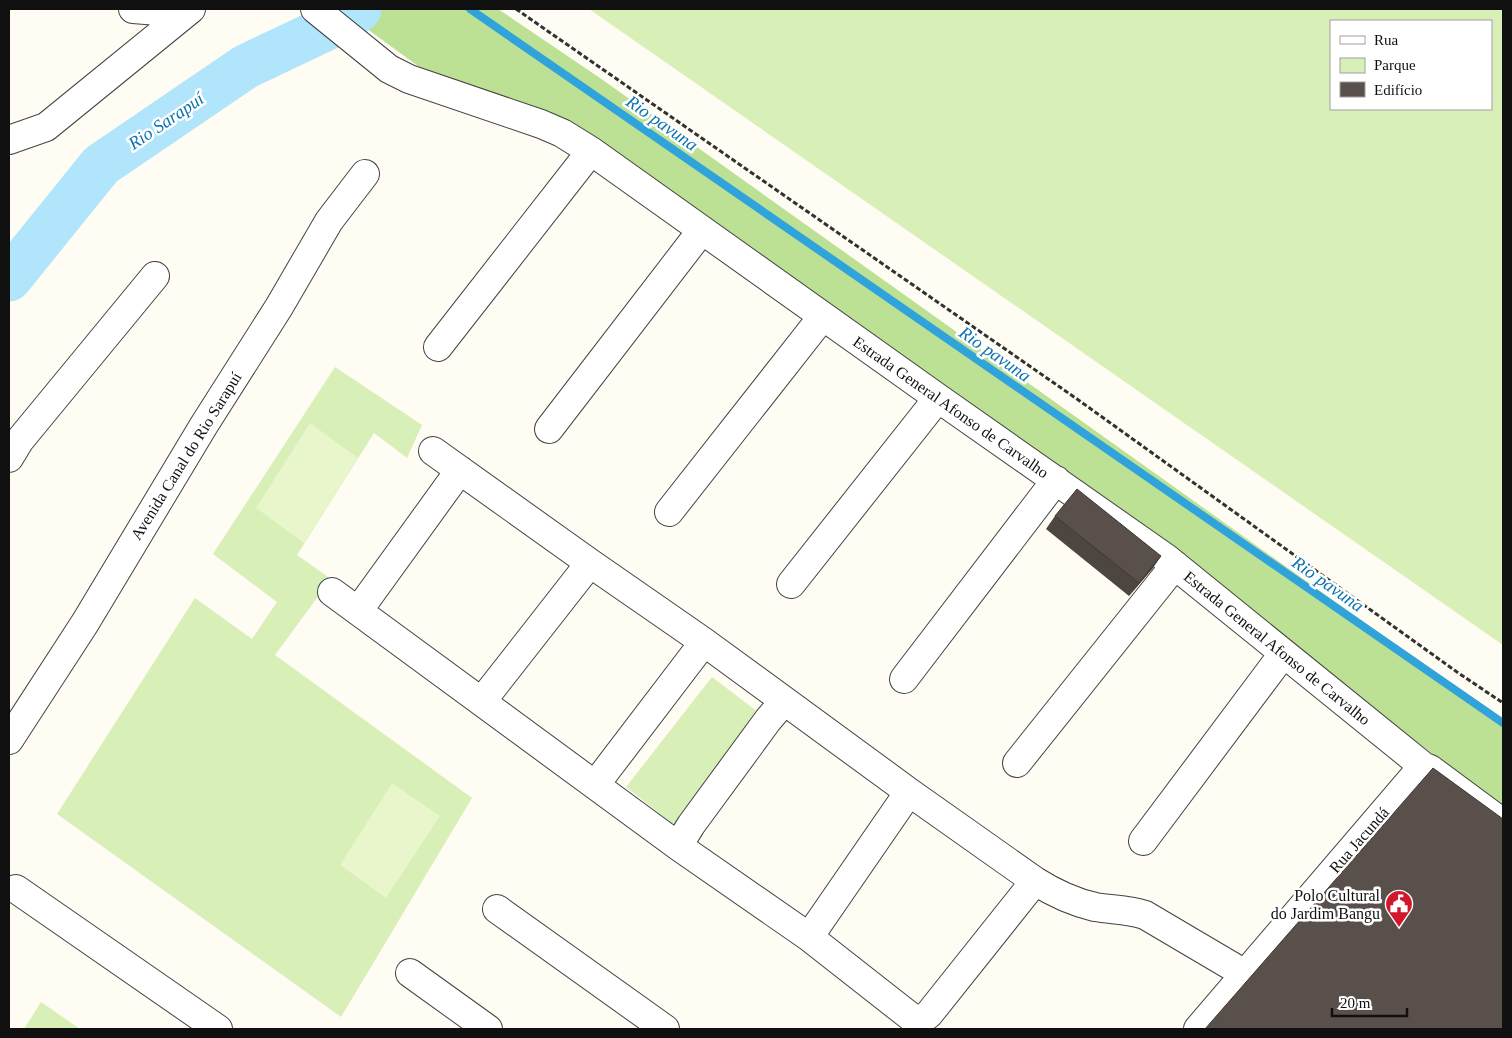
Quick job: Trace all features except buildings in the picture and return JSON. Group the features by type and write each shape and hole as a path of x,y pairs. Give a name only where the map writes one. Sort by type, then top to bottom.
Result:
{"street":[{"path":"133,9 188,11"},
{"name":"Estrada General Afonso de Carvalho","path":"315,9 389,69 409,79 541,124 562,133 591,151 1175,565 1282,654 1423,766 1430,769 1503,822"},
{"path":"9,140 46,128 188,11"},
{"path":"438,346 591,151"},
{"name":"Avenida Canal do Rio Sarapuí","path":"9,740 85,623 329,222 365,174"},
{"path":"549,429 702,230"},
{"path":"9,458 20,440 154,276"},
{"path":"669,512 823,316"},
{"path":"791,584 938,398"},
{"path":"433,451 704,642 909,792 1055,894 1083,904 1145,915 1245,974"},
{"path":"358,611 460,470"},
{"path":"904,679 1056,480"},
{"path":"482,702 590,563"},
{"path":"1017,762 1175,565"},
{"path":"332,592 678,846 809,937 910,1017 921,1020 929,1014 1035,881"},
{"path":"595,785 704,642"},
{"path":"1143,841 1282,654"},
{"path":"678,846 784,701"},
{"name":"Rua Jacundá","path":"1198,1029 1423,766"},
{"path":"809,937 909,792"},
{"path":"16,889 213,1028"},
{"path":"497,909 665,1029"},
{"path":"410,973 488,1029"}],"path":[{"path":"516,9 1077,399 1503,703"}],"green space":[{"path":"340,9 498,9 600,78 1503,720 1503,807 1062,474 554,115 422,69"},
{"path":"589,9 1503,9 1503,645"},
{"path":"335,367 422,425 407,458 374,433 297,555 331,579 275,655 472,798 341,1017 57,814 195,598 252,639 277,602 213,554"},
{"path":"310,423 358,458 304,543 256,508"},
{"path":"712,677 767,719 678,828 626,787"},
{"path":"392,783 440,816 386,898 340,865"},
{"path":"41,1002 80,1029 24,1029"}],"waterway":[{"name":"Rio Sarapuí","path":"9,279 101,165 245,67 348,18 359,9"},
{"name":"Rio pavuna","path":"470,9 1503,723"}],"place":[{"name":"Polo Cultural do Jardim Bangu","path":"1399,928"}]}
